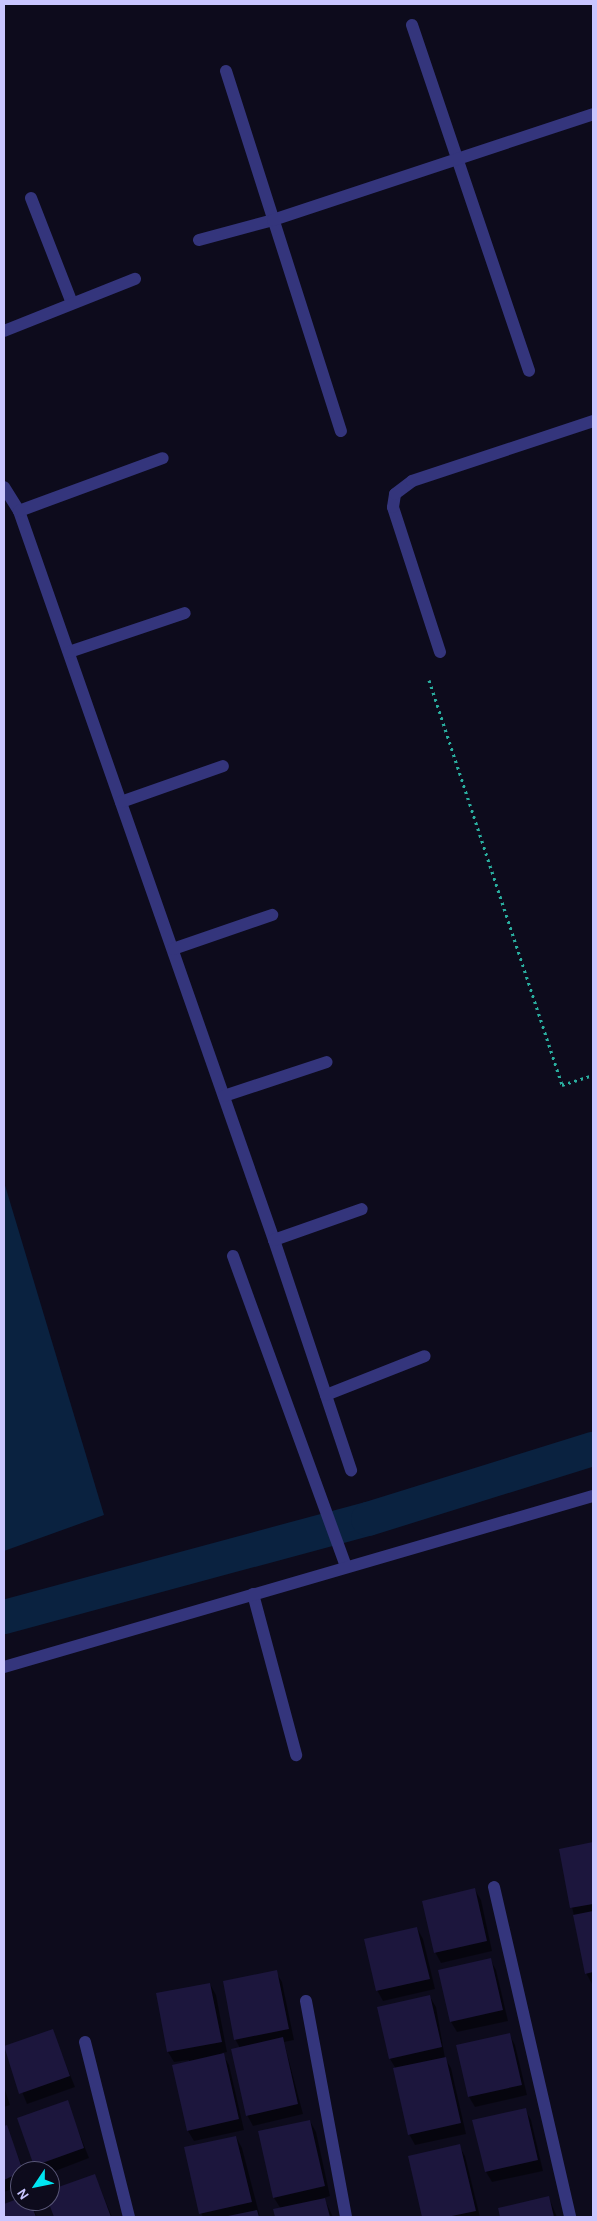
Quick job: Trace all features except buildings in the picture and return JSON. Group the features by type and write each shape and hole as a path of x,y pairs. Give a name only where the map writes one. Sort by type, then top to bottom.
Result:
{"street":[{"path":"412,25 530,371"},
{"path":"226,71 341,431"},
{"path":"199,240 273,220 593,114"},
{"path":"31,198 72,303"},
{"path":"4,331 135,279"},
{"path":"440,652 393,507 395,494 412,481 593,421"},
{"path":"19,511 163,458"},
{"path":"4,487 19,511 69,652 274,1240 351,1470"},
{"path":"69,652 184,613"},
{"path":"121,802 223,766"},
{"path":"172,948 272,915"},
{"path":"224,1096 327,1062"},
{"path":"274,1240 362,1209"},
{"path":"233,1256 346,1567"},
{"path":"326,1395 425,1356"},
{"path":"4,1667 593,1496"},
{"path":"253,1594 296,1755"},
{"path":"494,1887 570,2217"},
{"path":"306,2001 346,2217"},
{"path":"85,2042 129,2217"}],"path":[{"path":"429,680 562,1085 593,1076"}],"water":[{"path":"4,1182 104,1515 4,1551"}],"waterway":[{"path":"4,1617 368,1519 593,1449"}]}
